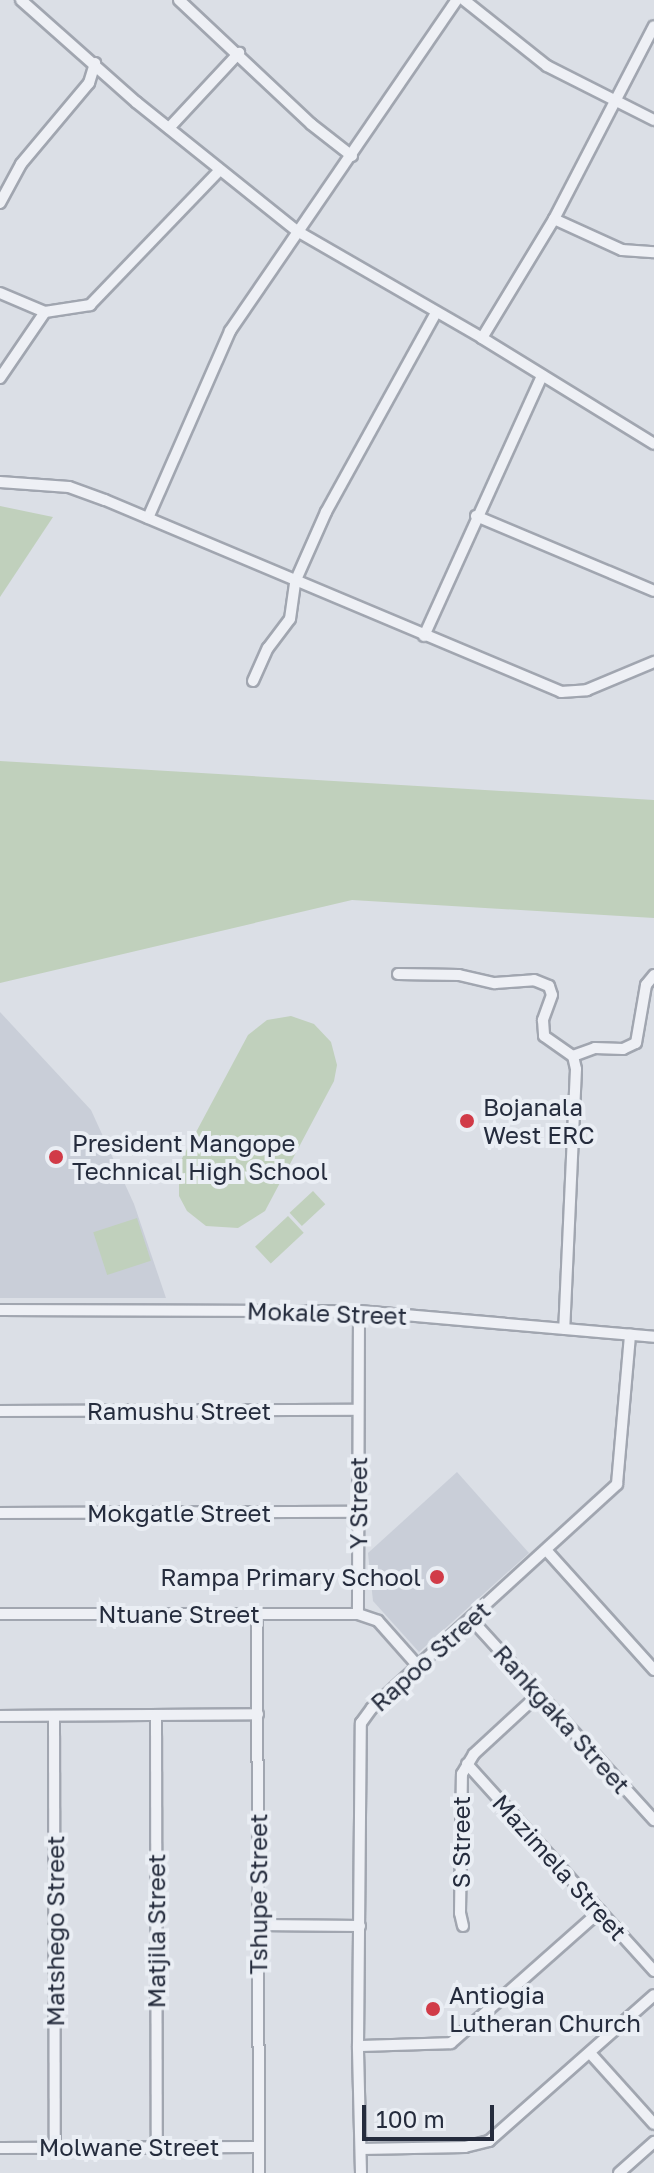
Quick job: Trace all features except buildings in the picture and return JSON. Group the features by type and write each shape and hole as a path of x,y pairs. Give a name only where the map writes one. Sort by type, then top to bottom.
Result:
{"street":[{"path":"21,0 169,128 297,231 482,338 654,444"},
{"path":"179,0 239,53 295,109 352,156"},
{"path":"148,518 219,352 297,231 352,156 457,0"},
{"path":"464,0 547,66 654,120"},
{"path":"482,338 554,219 654,26"},
{"path":"169,128 239,53"},
{"path":"0,203 21,164 89,83 95,63"},
{"path":"0,293 45,312 90,305 220,170"},
{"path":"554,219 622,250 654,252"},
{"path":"0,378 45,312"},
{"path":"253,681 268,648 290,619 295,582 326,512 436,313"},
{"path":"424,636 542,376"},
{"path":"0,482 69,487 561,692 587,690 654,662"},
{"path":"476,516 654,591"},
{"path":"398,974 459,975 495,983 543,981 552,995 543,1020 544,1036 573,1056 576,1069 564,1329"},
{"path":"573,1056 595,1048 623,1049 636,1043 646,985 654,975"},
{"name":"Mokale Street","path":"0,1310 359,1311 654,1337"},
{"name":"Y Street","path":"358,1614 359,1311"},
{"name":"Rapoo Street","path":"361,2173 358,2046 361,1723 372,1708 617,1484 630,1335"},
{"name":"Ramushu Street","path":"0,1411 358,1410"},
{"name":"Mokgatle Street","path":"0,1513 358,1512"},
{"path":"547,1551 654,1670"},
{"name":"Ntuane Street","path":"0,1614 358,1614"},
{"name":"Tshupe Street","path":"257,1614 259,2173"},
{"path":"358,1614 378,1621 418,1666"},
{"name":"Rankgaka Street","path":"471,1619 654,1820"},
{"name":"S Street","path":"463,1926 461,1784 467,1764 539,1694"},
{"path":"0,1716 258,1714"},
{"name":"Matshego Street","path":"54,1716 55,2147"},
{"name":"Matjila Street","path":"156,1716 157,2146"},
{"name":"Mazimela Street","path":"467,1764 654,1971"},
{"path":"358,2046 451,2043 600,1911"},
{"path":"258,1925 360,1926"},
{"path":"361,2149 465,2147 489,2141 591,2054 654,1995"},
{"path":"591,2054 654,2124"},
{"path":"619,2173 654,2142"},
{"name":"Molwane Street","path":"0,2148 258,2147"}],"shaded area":[{"name":"President Mangope Technical High School","path":"0,1012 91,1110 134,1204 166,1298 0,1298"},
{"name":"Rampa Primary School","path":"457,1472 529,1553 419,1652 373,1601 368,1553"}],"green space":[{"path":"0,506 53,517 0,597"},
{"path":"0,761 654,800 654,918 352,900 0,983"},
{"path":"291,1016 314,1024 331,1042 337,1065 334,1081 265,1211 238,1228 206,1226 187,1211 179,1196 179,1164 248,1035 267,1020"},
{"path":"313,1191 325,1204 302,1226 290,1213"},
{"path":"288,1216 304,1233 271,1264 255,1247"},
{"path":"137,1218 151,1261 107,1275 93,1232"}],"place":[{"name":"Bojanala West ERC","path":"467,1121"},
{"name":"President Mangope Technical High School","path":"56,1157"},
{"name":"Rampa Primary School","path":"437,1577"},
{"name":"Antiogia Lutheran Church","path":"433,2009"}]}
